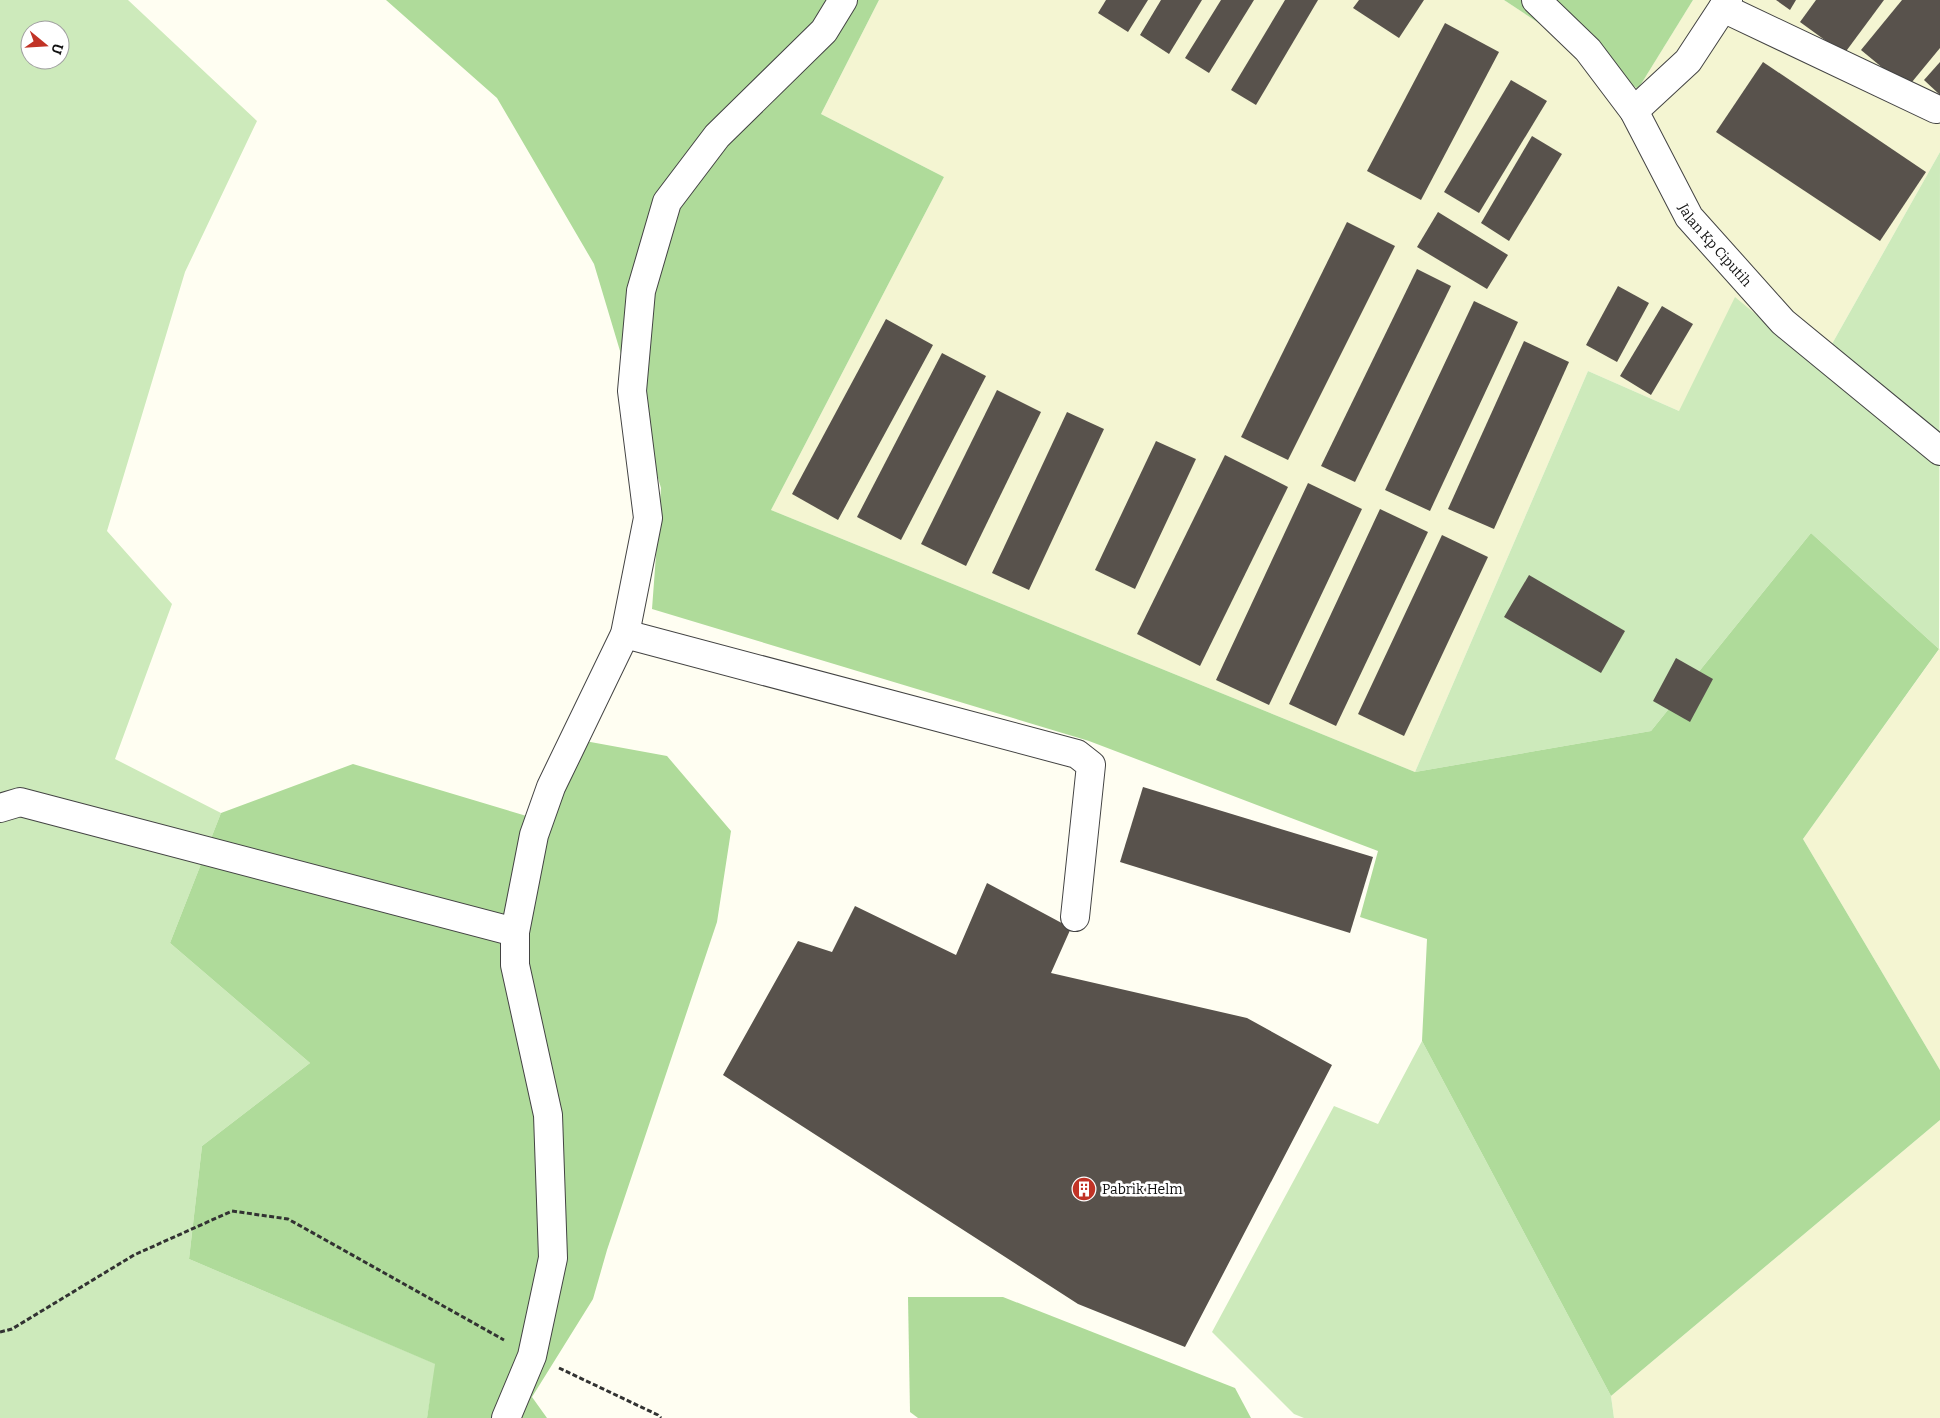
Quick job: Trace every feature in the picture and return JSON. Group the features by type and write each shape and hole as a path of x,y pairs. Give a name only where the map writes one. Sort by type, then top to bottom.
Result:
{"street":[{"path":"506,1418 532,1356 552,1258 552,1186 548,1115 515,965 515,932 534,835 550,787 625,634 648,518 632,392 641,291 667,202 717,136 824,31 843,0"},
{"name":"Jalan Kp Ciputih","path":"1536,0 1588,50 1634,111 1689,217 1783,322 1940,451"},
{"path":"1634,111 1688,61 1726,4 1936,109"},
{"path":"625,634 1076,754 1091,765 1075,917"},
{"path":"0,808 20,802 515,932"}],"path":[{"path":"0,1332 12,1329 134,1255 232,1211 288,1220 532,1356 658,1415 660,1418"}],"green space":[{"path":"0,0 128,0 257,121 185,272 107,531 172,604 115,759 221,813 170,943 310,1063 202,1146 189,1259 436,1364 427,1418 0,1418"},
{"path":"386,0 879,0 821,114 944,177 771,510 1415,772 1651,731 1811,533 1939,649 1803,839 1940,1070 1940,1120 1611,1396 1422,1041 1427,939 1360,917 1378,851 1089,741 652,609 661,488 594,264 497,98"},
{"path":"879,0 1504,0 1638,89 1693,0 1940,0 1940,152 1819,367 1679,411 1588,371 1415,772 771,510 944,177 821,114"},
{"path":"1504,0 1693,0 1638,89"},
{"path":"1940,152 1939,649 1811,533 1651,731 1415,772 1588,371 1679,411 1735,297 1819,367"},
{"path":"1940,648 1940,1070 1803,839"},
{"path":"574,739 667,756 731,831 717,922 607,1250 593,1299 532,1397 547,1418 427,1418 435,1364 189,1259 202,1146 310,1063 170,943 221,813 353,764 540,820"},
{"path":"1422,1041 1611,1396 1614,1418 1304,1418 1294,1414 1212,1332 1334,1106 1378,1124"},
{"path":"1940,1120 1940,1418 1614,1418 1611,1396"},
{"path":"908,1297 1003,1297 1235,1388 1251,1418 918,1418 910,1412"}],"building":[{"path":"1106,0 1148,0 1128,32 1098,13"},
{"path":"1161,0 1202,0 1169,54 1140,35"},
{"path":"1221,0 1254,0 1209,73 1185,58"},
{"path":"1285,0 1318,0 1256,105 1231,90"},
{"path":"1359,0 1424,0 1399,38 1353,8"},
{"path":"1776,0 1796,0 1790,10"},
{"path":"1816,0 1884,0 1844,54 1800,22"},
{"path":"1902,0 1940,0 1940,48 1907,88 1861,50"},
{"path":"1445,23 1499,52 1421,200 1367,171"},
{"path":"1763,62 1926,172 1880,241 1716,132"},
{"path":"1940,62 1940,95 1924,80"},
{"path":"1511,80 1547,101 1479,213 1444,192"},
{"path":"1532,136 1562,154 1509,241 1481,223"},
{"path":"1438,212 1508,255 1487,289 1417,247"},
{"path":"1347,222 1395,246 1288,460 1241,437"},
{"path":"1417,269 1451,286 1355,482 1321,466"},
{"path":"1618,286 1649,303 1617,362 1586,345"},
{"path":"1474,301 1518,322 1430,511 1385,490"},
{"path":"1662,306 1693,324 1651,395 1620,376"},
{"path":"886,319 933,345 838,520 792,494"},
{"path":"1524,341 1569,362 1494,529 1448,509"},
{"path":"942,353 986,376 901,540 857,517"},
{"path":"997,390 1041,412 966,566 921,544"},
{"path":"1067,412 1104,429 1029,590 992,573"},
{"path":"1156,441 1196,459 1135,589 1095,570"},
{"path":"1225,455 1288,487 1200,666 1137,634"},
{"path":"1308,483 1362,509 1269,705 1216,680"},
{"path":"1380,509 1428,532 1336,726 1289,704"},
{"path":"1442,535 1488,557 1404,736 1358,714"},
{"path":"1529,575 1625,631 1601,673 1504,617"},
{"path":"1676,658 1713,679 1690,722 1653,701"},
{"path":"1143,787 1373,857 1350,933 1120,862"},
{"name":"Pabrik Helm","path":"987,883 1071,928 1051,973 1247,1018 1332,1065 1185,1347 1078,1304 723,1075 798,941 832,952 855,906 956,955"}],"place":[{"name":"Pabrik Helm","path":"1084,1189"}]}
